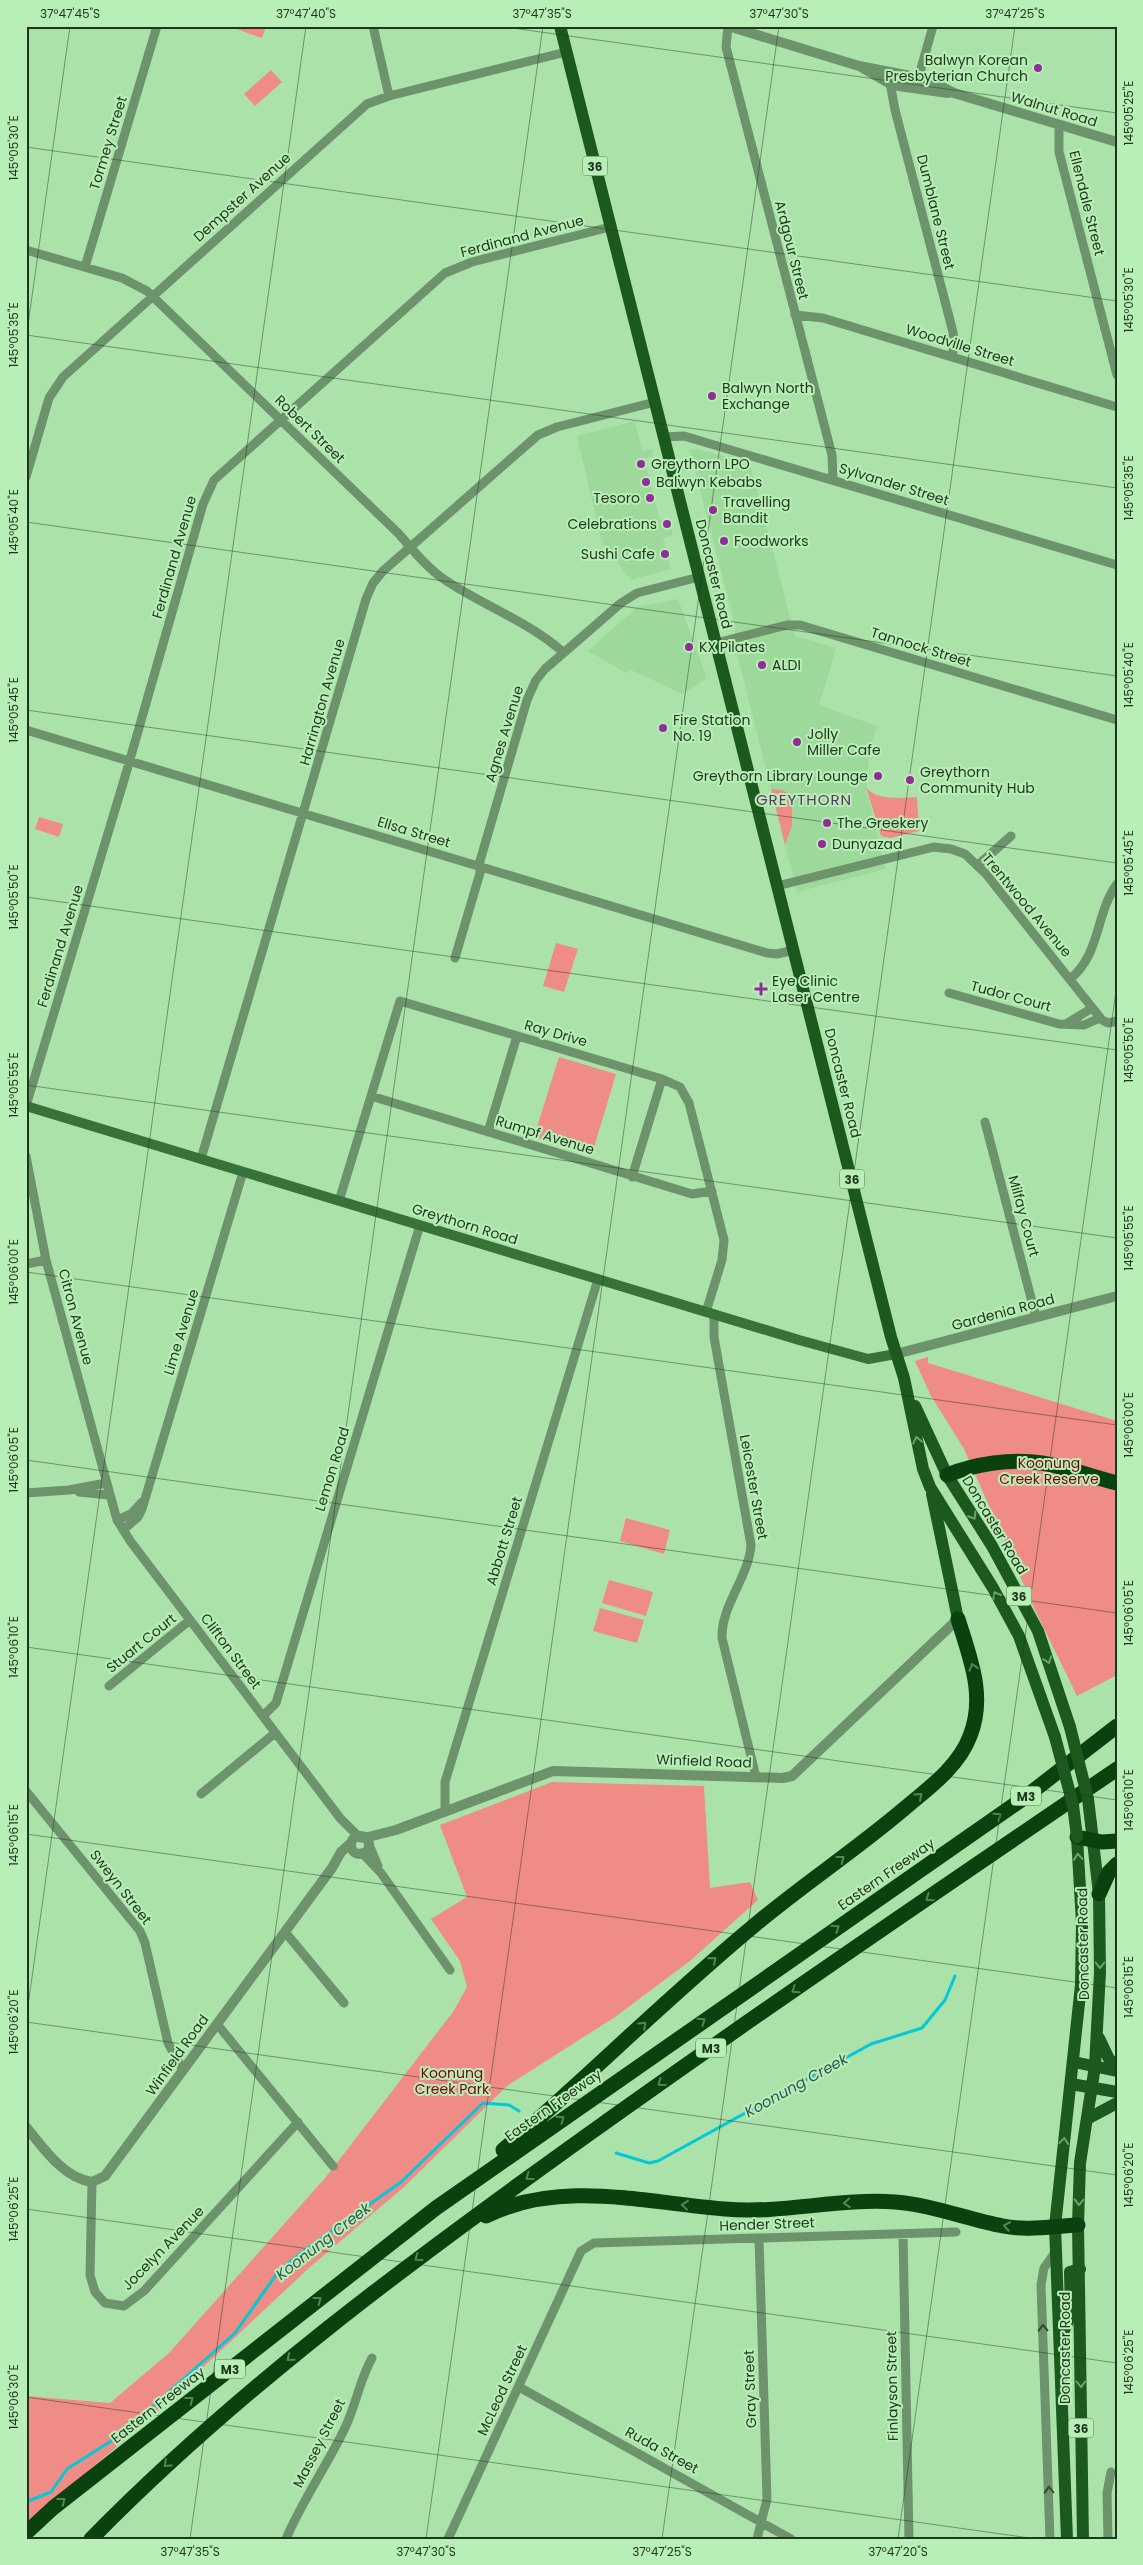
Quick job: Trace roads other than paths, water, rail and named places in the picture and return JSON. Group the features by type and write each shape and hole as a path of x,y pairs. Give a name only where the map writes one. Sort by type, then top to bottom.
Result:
{"highway":[{"path":"947,1475 997,1463 1024,1462 1042,1463 1117,1483"},
{"name":"36","path":"436,2208 546,2113 676,1992 757,1923 918,1798 948,1770 963,1750 970,1736 976,1715 976,1675 958,1619"},
{"name":"Eastern Freeway","path":"26,2534 53,2508 436,2208 1024,1798 1117,1726"},
{"name":"M3","path":"91,2539 147,2482 238,2401 372,2293 684,2066 1117,1769"},
{"path":"1077,1837 1093,1841 1117,1842"},
{"path":"1099,1894 1109,1872 1117,1864"},
{"path":"458,2229 492,2212 515,2204 540,2199 590,2195 728,2210 896,2202 945,2210 1003,2226 1078,2225"}],"main road":[{"name":"Doncaster Road","path":"560,26 896,1354 907,1390 923,1468 930,1486 958,1619"},
{"name":"Greythorn Road","path":"26,1106 420,1226 868,1359 896,1354"},
{"name":"Doncaster Road","path":"907,1390 947,1475 992,1546 1038,1631 1070,1727 1088,1799 1092,1824 1099,1894 1098,2036 1080,2163 1078,2225 1083,2539"},
{"path":"930,1486 947,1475"},
{"name":"Doncaster Road","path":"930,1486 993,1588 1019,1636 1055,1737 1073,1805 1077,1837 1082,1950 1081,1985 1055,2226 1061,2340 1067,2539"},
{"path":"1098,2036 1109,2059 1117,2066"},
{"path":"1074,2062 1117,2071"},
{"path":"1071,2084 1117,2092"},
{"path":"1087,2119 1117,2103"},
{"path":"1061,2340 1071,2314 1070,2272 1080,2269"}],"street":[{"name":"Tormey Street","path":"85,267 157,26"},
{"path":"372,26 389,96"},
{"name":"Walnut Road","path":"728,26 859,66 918,77 954,93 1117,142"},
{"name":"Ardgour Street","path":"728,26 726,47 832,455 833,480"},
{"path":"916,89 933,26"},
{"name":"Dempster Avenue","path":"26,477 49,398 54,388 68,372 367,104 389,96 566,52"},
{"name":"Walnut Road","path":"859,66 892,86 954,93"},
{"name":"Dumblane Street","path":"894,74 892,86 895,110 953,332 952,357"},
{"name":"Ellendale Street","path":"1059,125 1059,152 1117,375"},
{"name":"Ferdinand Avenue","path":"26,1106 130,761 207,494 220,473 445,273 472,262 610,227"},
{"name":"Robert Street","path":"26,250 130,282 153,296 444,579 535,630 563,652"},
{"name":"Woodville Street","path":"795,315 823,318 1117,406"},
{"name":"Harrington Avenue","path":"201,1159 370,590 383,571 538,435 556,427 655,402"},
{"name":"Sylvander Street","path":"663,437 684,436 1117,565"},
{"name":"Agnes Avenue","path":"455,958 531,688 563,652 630,596 699,576"},
{"name":"Tannock Street","path":"716,643 787,625 800,625 1117,720"},
{"name":"Ellsa Street","path":"26,730 768,953 776,954 794,950"},
{"path":"978,865 1011,836"},
{"name":"Trentwood Avenue","path":"777,886 925,848 955,850 965,854 978,865 1100,1018"},
{"path":"1070,979 1088,960 1106,904 1117,884"},
{"name":"Tudor Court","path":"949,994 1043,1020 1066,1024 1084,1025 1100,1018"},
{"name":"Ray Drive","path":"339,1201 400,1001 662,1079 676,1084 686,1096 712,1191 724,1246 710,1313"},
{"name":"Tudor Court","path":"1066,1024 1092,1008"},
{"path":"1100,1018 1106,1022 1117,1021"},
{"path":"488,1132 517,1036"},
{"path":"632,1176 662,1079"},
{"name":"Rumpf Avenue","path":"371,1096 632,1176 697,1194 712,1191"},
{"name":"Milfay Court","path":"985,1122 1036,1317"},
{"name":"Citron Avenue","path":"26,1156 46,1260 106,1483"},
{"name":"Lime Avenue","path":"123,1530 141,1513 244,1172"},
{"name":"Lemon Road","path":"263,1716 276,1703 420,1226"},
{"path":"26,1264 46,1260"},
{"name":"Abbott Street","path":"445,1812 445,1782 598,1279"},
{"name":"Gardenia Road","path":"896,1354 1117,1296"},
{"name":"Leicester Street","path":"710,1313 750,1545 749,1558 724,1621 722,1638 756,1777"},
{"path":"26,1493 69,1490 106,1483"},
{"name":"Clifton Street","path":"106,1483 123,1530 381,1873 450,1970"},
{"path":"69,1490 110,1495"},
{"path":"118,1520 136,1510 144,1500"},
{"name":"Winfield Road","path":"92,2182 105,2176 332,1868 360,1845 553,1771 783,1778 798,1772 958,1619"},
{"name":"Stuart Court","path":"109,1686 190,1620"},
{"path":"201,1794 275,1733"},
{"name":"Sweyn Street","path":"26,1791 140,1931 145,1943 168,2043 183,2070"},
{"path":"285,1932 344,2003"},
{"path":"217,2024 333,2166"},
{"name":"Jocelyn Avenue","path":"92,2182 92,2285 105,2303 124,2306 144,2291 298,2122"},
{"path":"26,2127 60,2165 79,2178 92,2182"},
{"name":"Hender Street","path":"581,2251 594,2242 956,2232"},
{"name":"Finlayson Street","path":"903,2234 909,2539"},
{"name":"Gray Street","path":"757,2539 767,2499 759,2238"},
{"name":"Doncaster Road","path":"1050,2539 1041,2285 1044,2268 1057,2249"},
{"name":"McLeod Street","path":"448,2539 581,2251"},
{"name":"Massey Street","path":"286,2539 344,2430 356,2402 362,2377 372,2358"},
{"name":"Ruda Street","path":"519,2387 762,2520 791,2539"},
{"path":"1108,2539 1107,2493 1111,2472"}],"waterway":[{"name":"Koonung Creek","path":"616,2153 649,2163 658,2161 871,2044 922,2028 945,2000 955,1976"},
{"name":"Koonung Creek","path":"26,2502 51,2492 67,2469 122,2434 235,2333 278,2272 301,2253 401,2182 483,2103 509,2105 519,2111"}],"place":[{"name":"Balwyn Korean Presbyterian Church","path":"1038,68"},
{"name":"Balwyn North Exchange","path":"712,396"},
{"name":"Greythorn LPO","path":"641,464"},
{"name":"Balwyn Kebabs","path":"646,482"},
{"name":"Tesoro","path":"650,498"},
{"name":"Travelling Bandit","path":"713,510"},
{"name":"Celebrations","path":"667,524"},
{"name":"Foodworks","path":"724,541"},
{"name":"Sushi Cafe","path":"665,554"},
{"name":"KX Pilates","path":"689,647"},
{"name":"ALDI","path":"762,665"},
{"name":"Fire Station No. 19","path":"663,728"},
{"name":"Jolly Miller Cafe","path":"797,742"},
{"name":"Greythorn Library Lounge","path":"878,776"},
{"name":"Greythorn Community Hub","path":"910,780"},
{"name":"The Greekery","path":"827,823"},
{"name":"Dunyazad","path":"822,844"},
{"name":"Eye Clinic Laser Centre","path":"761,989"}],"district":[{"name":"GREYTHORN","path":"804,799"}],"park label":[{"name":"Koonung Creek Reserve","path":"1049,1472"},
{"name":"Koonung Creek Park","path":"452,2082"}]}
